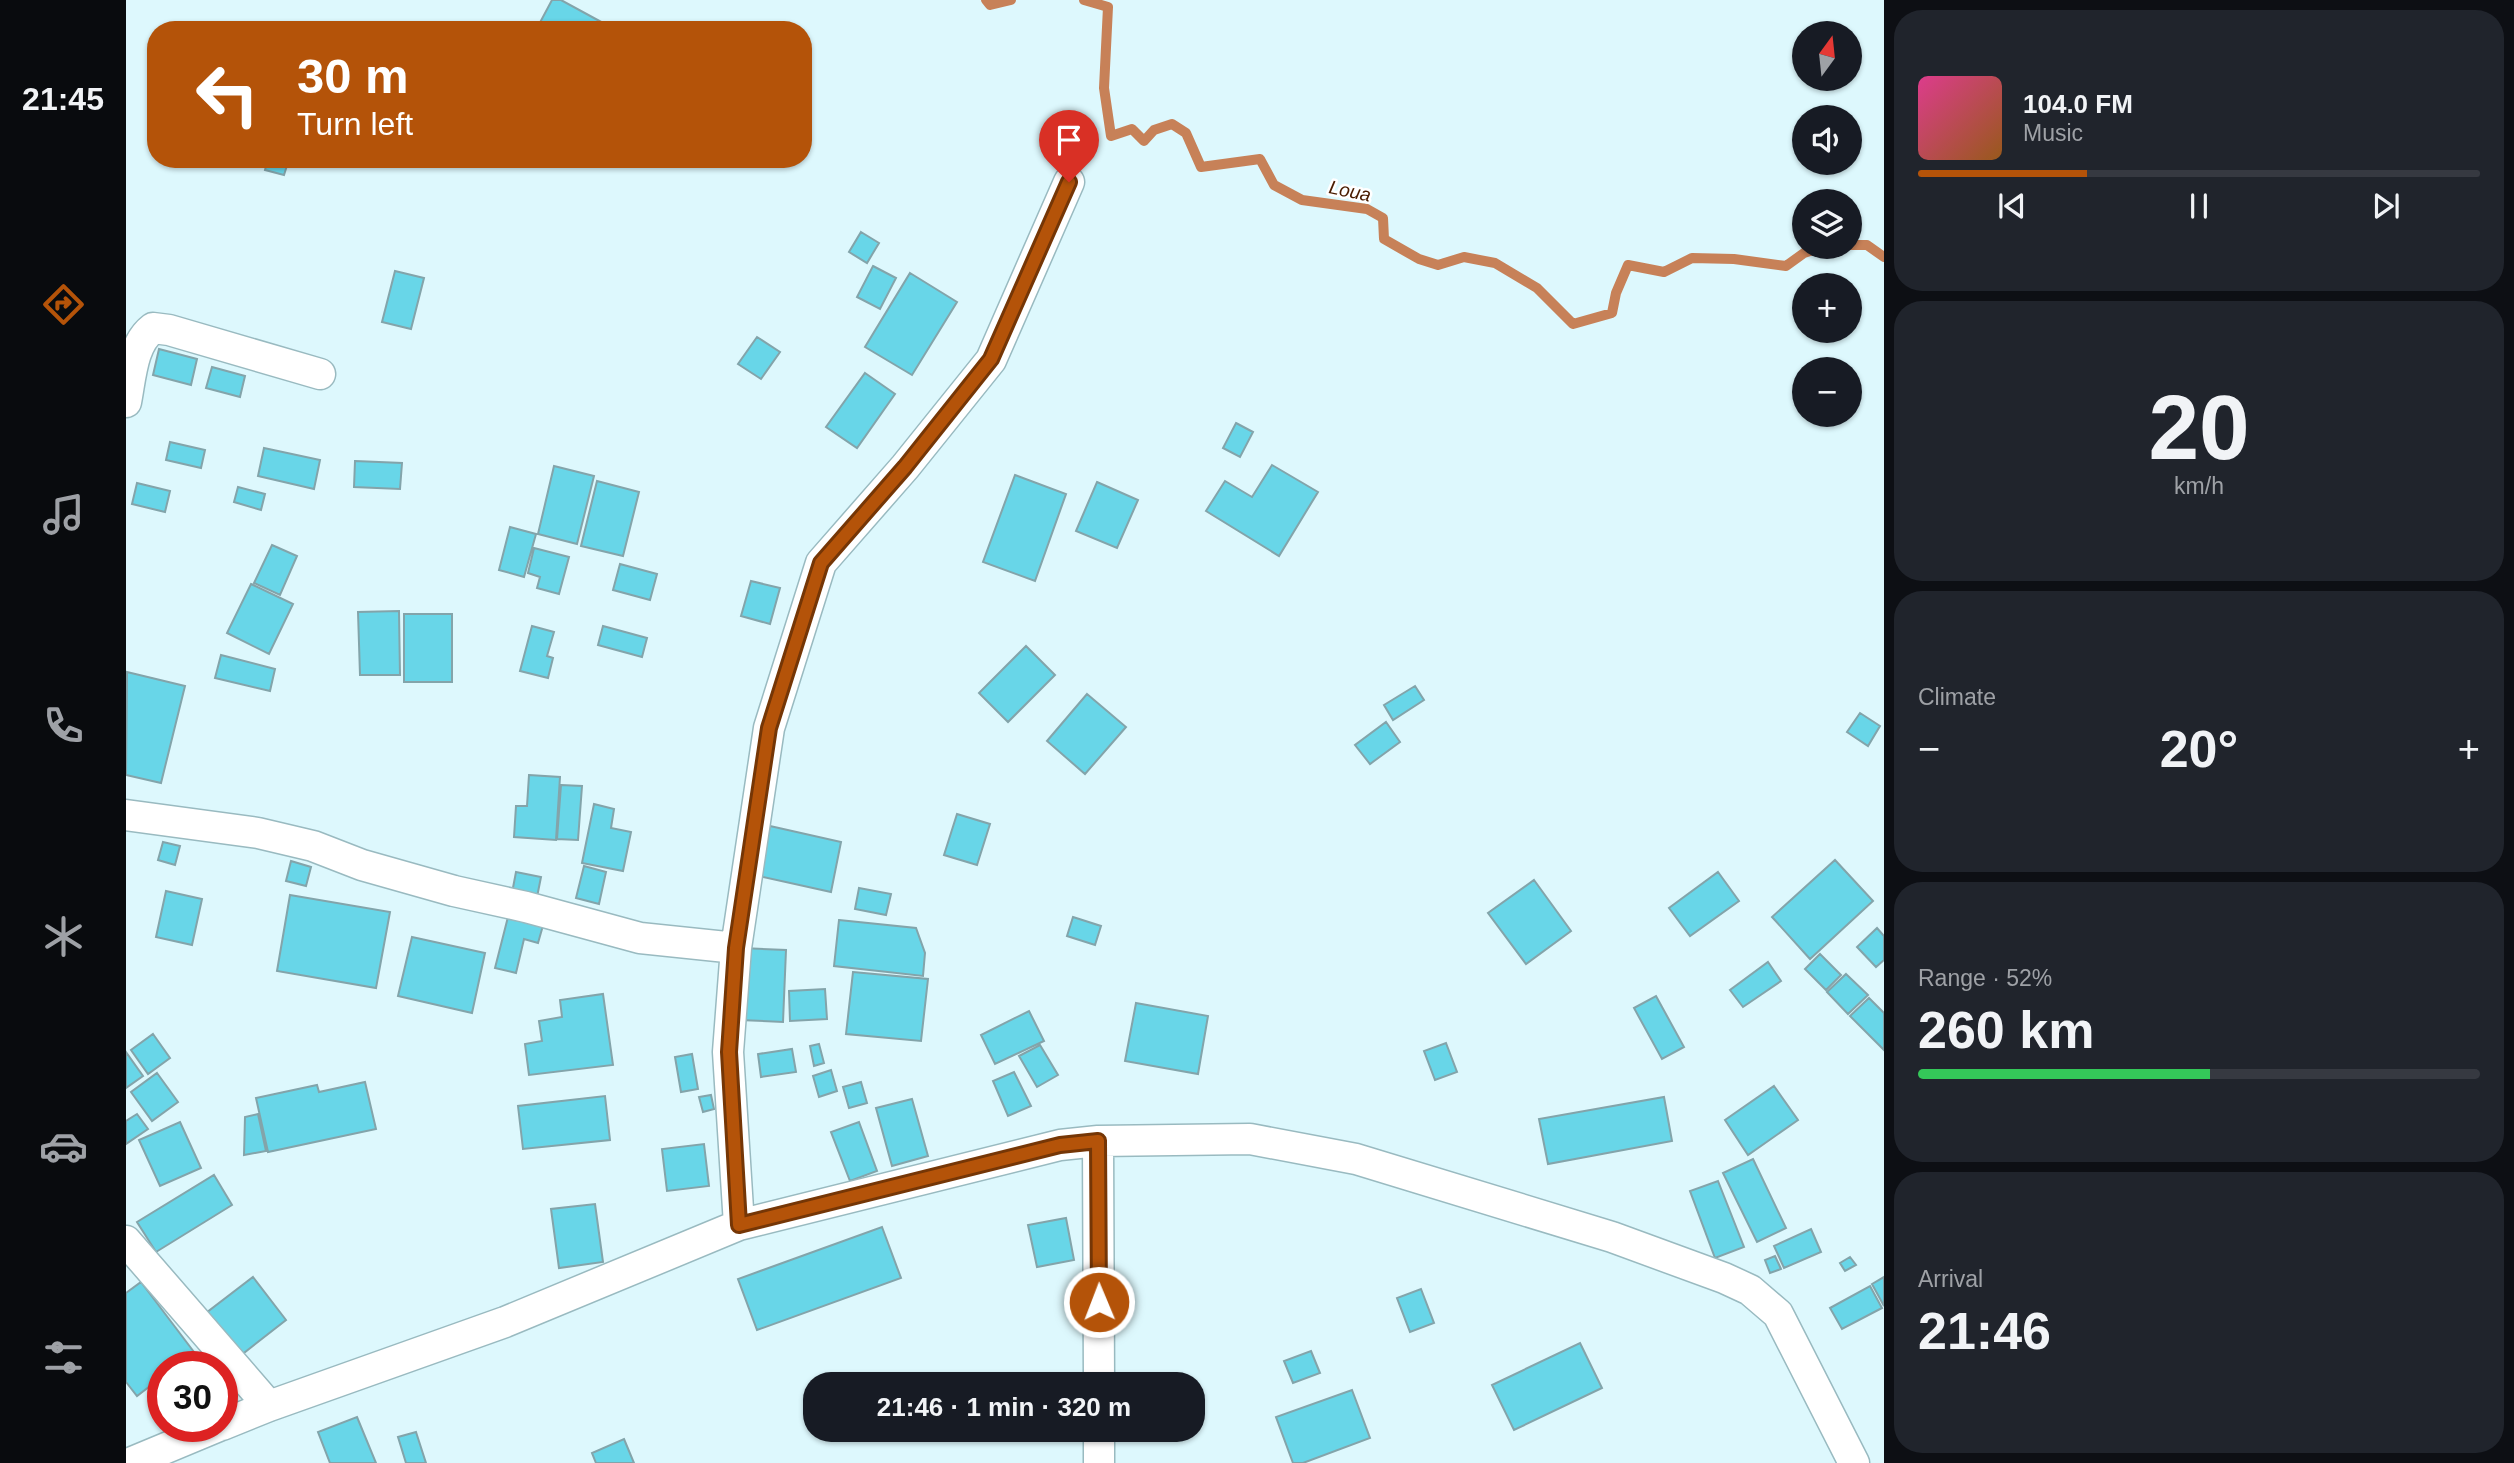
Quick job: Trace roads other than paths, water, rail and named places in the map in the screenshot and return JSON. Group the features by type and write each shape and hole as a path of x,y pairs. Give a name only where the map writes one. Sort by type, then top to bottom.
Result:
{"street":[{"path":"739,1225 729,1052 736,948 769,728 821,563 905,467 991,359 1069,182"},
{"path":"126,402 133,364 143,336 153,328 169,330 320,374"},
{"path":"126,815 258,833 454,891 526,907 640,938 736,948"},
{"path":"238,1419 505,1322 739,1225 1060,1145 1098,1141 1250,1139 1356,1158 1612,1237 1750,1290 1777,1314 1854,1463"},
{"path":"1098,1141 1099,1372"},
{"path":"126,1241 269,1406"},
{"path":"130,1463 182,1442"},
{"path":"1098,1463 1099,1442"}],"waterway":[{"name":"Loua","path":"986,0 990,5 1011,0"},
{"name":"Loua","path":"1084,0 1108,7 1104,88 1111,136 1132,129 1144,141 1154,130 1172,124 1186,133 1201,167 1260,159 1274,185 1302,200 1367,209 1383,218 1384,239 1419,259 1438,265 1464,257 1495,263 1537,288 1573,324 1612,313 1616,293 1628,265 1664,272 1692,258 1734,259 1786,266 1796,259"},
{"name":"Loua","path":"1862,245 1867,245 1884,257"}]}
